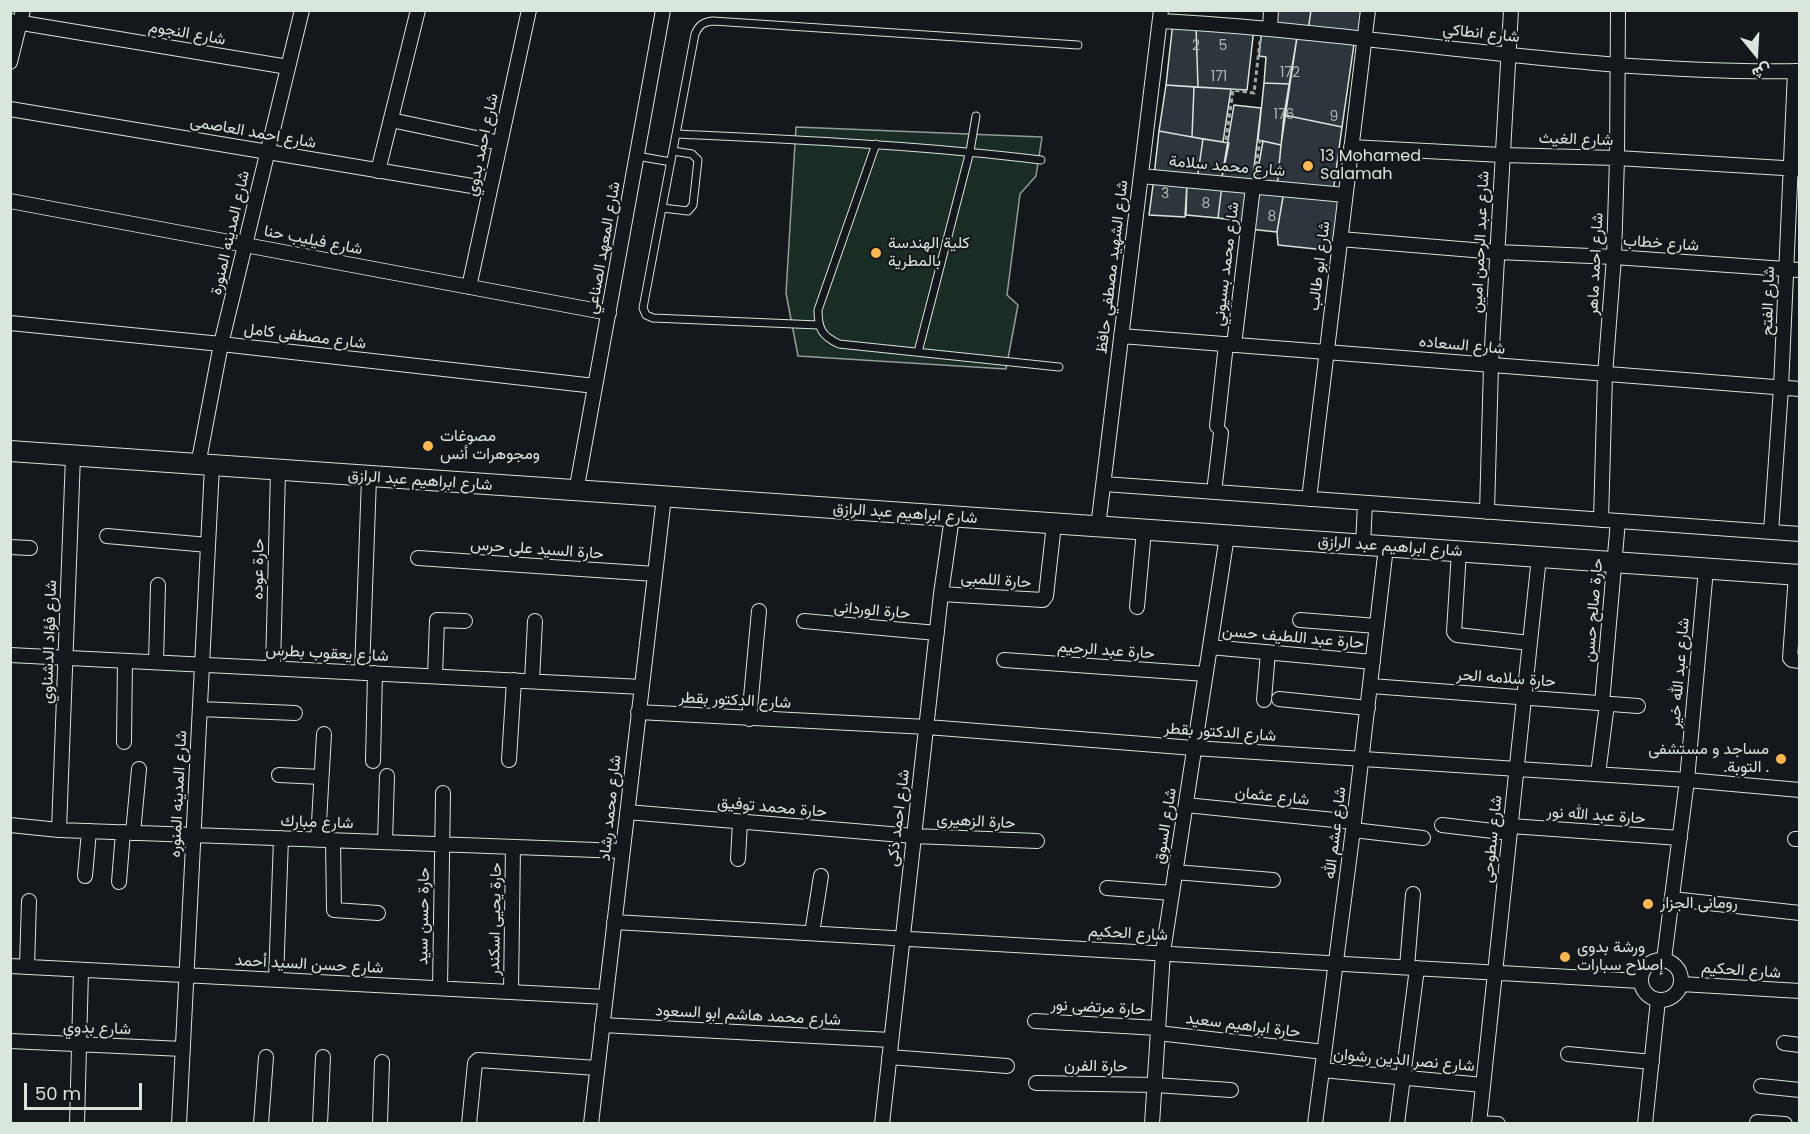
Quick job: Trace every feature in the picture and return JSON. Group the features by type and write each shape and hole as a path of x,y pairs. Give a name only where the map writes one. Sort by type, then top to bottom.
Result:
{"main road":[{"name":"شارع ابراهيم عبد الرازق","path":"10,451 369,478 1798,575"}],"street":[{"name":"شارع المدينه المنورة","path":"205,466 221,344 302,10"},
{"path":"378,171 418,10"},
{"name":"شارع احمد بدوي","path":"469,287 529,10"},
{"name":"شارع المعهد الصناعي","path":"576,492 663,10"},
{"path":"1266,28 1271,10"},
{"name":"شارع ابو طالب","path":"1309,499 1368,10"},
{"name":"شارع عبد الرحمن امين","path":"1487,512 1491,365 1511,10"},
{"name":"شارع احمد ماهر","path":"1601,520 1605,375 1614,256 1618,10"},
{"name":"شارع انطاكي","path":"1161,16 1618,66 1797,71"},
{"name":"شارع الشهيد مصطفي حافظ","path":"1098,527 1161,16"},
{"name":"شارع النجوم","path":"18,18 288,67"},
{"path":"10,63 18,18"},
{"name":"شارع الفتح","path":"1772,532 1793,270 1797,71"},
{"name":"شارع احمد العاصمى","path":"10,109 490,189"},
{"path":"391,120 500,143"},
{"name":"شارع الغيث","path":"1351,147 1617,158 1795,169"},
{"name":"شارع محمد سلامة","path":"1141,176 1345,195"},
{"name":"شارع محمد بسيوني","path":"1214,492 1219,429 1253,187"},
{"name":"شارع فيليب حنا","path":"10,201 609,313"},
{"name":"شارع خطاب","path":"1340,238 1497,252 1614,256 1793,270"},
{"name":"شارع مصطفى كامل","path":"10,323 595,386"},
{"name":"شارع السعاده","path":"1122,336 1800,389"},
{"name":"شارع فؤاد الدشناوي","path":"59,830 73,456"},
{"name":"شارع المدينه المنوره","path":"179,1124 208,545 205,466"},
{"name":"حارة عوده","path":"273,668 278,471"},
{"path":"369,478 368,673 373,761"},
{"path":"1104,484 1800,534"},
{"name":"شارع محمد رشاد","path":"591,1124 664,497"},
{"path":"1363,545 1365,503"},
{"name":"شارع احمد ذكى","path":"882,1124 941,594 952,517"},
{"name":"حارة صالح حسن","path":"1598,774 1618,521"},
{"name":"حارة اللمبى","path":"941,594 1043,600 1046,596 1054,524"},
{"path":"1137,607 1144,530"},
{"path":"107,536 208,545"},
{"name":"شارع السوق","path":"1152,1124 1163,952 1227,536"},
{"path":"10,547 30,548"},
{"name":"شارع عشم الله","path":"1315,1124 1354,826 1386,547"},
{"path":"1459,552 1454,632 1530,643"},
{"name":"شارع سطوحى","path":"1479,1123 1539,557"},
{"name":"حارة السيد على حرس","path":"418,558 655,574"},
{"name":"شارع عبد الله خير","path":"1664,959 1687,780 1706,569"},
{"path":"1798,575 1790,658 1800,661"},
{"path":"156,662 158,585"},
{"path":"749,719 759,611"},
{"path":"435,676 437,620 465,621"},
{"path":"1300,620 1377,626"},
{"path":"532,681 535,621"},
{"name":"حارة الوردانى","path":"804,621 937,633"},
{"name":"حارة عبد اللطيف حسن","path":"1210,647 1373,662"},
{"path":"1264,700 1268,652"},
{"name":"شارع يعقوب بطرس","path":"10,655 642,687"},
{"name":"حارة عبد الرحيم","path":"1004,660 1206,674"},
{"path":"124,742 126,661"},
{"path":"509,760 514,680"},
{"name":"حارة سلامه الحر","path":"1371,686 1638,706"},
{"path":"1280,699 1368,708"},
{"path":"200,710 295,713"},
{"name":"شارع الدكتور بقطر","path":"638,712 927,727 1194,748 1687,780 1800,790"},
{"path":"318,840 324,734"},
{"path":"119,882 139,769"},
{"path":"279,775 321,777"},
{"path":"385,842 387,776"},
{"name":"حارة حسن سيد","path":"440,988 443,793"},
{"name":"شارع عثمان","path":"1186,805 1354,826 1424,838"},
{"name":"حارة محمد توفيق","path":"627,812 914,836"},
{"path":"738,859 740,822"},
{"name":"شارع مبارك","path":"10,825 59,830 623,851"},
{"name":"حارة عبد الله نور","path":"1442,825 1680,838"},
{"path":"85,876 89,831"},
{"name":"حارة الزهيرى","path":"914,836 1037,841"},
{"path":"276,980 281,838"},
{"path":"333,840 334,910 378,912"},
{"name":"حارة يحيى اسكندر","path":"511,992 513,847"},
{"path":"1175,872 1273,880"},
{"path":"813,933 821,876"},
{"path":"1107,888 1172,893"},
{"path":"1397,1124 1412,967 1413,894"},
{"path":"1672,899 1800,913"},
{"path":"27,967 28,902"},
{"name":"شارع الحكيم","path":"614,922 1640,981"},
{"path":"1664,959 1676,965 1682,977 1681,984 1670,998 1658,1000 1648,996 1640,981 1641,974 1648,964 1664,959"},
{"name":"شارع حسن السيد أحمد","path":"10,966 606,997"},
{"path":"77,1124 81,970"},
{"name":"شارع الحكيم","path":"1681,984 1800,991"},
{"path":"1645,1124 1658,1000"},
{"name":"حارة مرتضى نور","path":"1035,1021 1158,1030"},
{"name":"شارع محمد هاشم ابو السعود","path":"602,1025 891,1040"},
{"name":"حارة ابراهيم سعيد","path":"1158,1030 1324,1052"},
{"name":"شارع بدوي","path":"10,1041 183,1049"},
{"path":"1784,1043 1800,1045"},
{"path":"1568,1054 1652,1062"},
{"path":"261,1124 266,1057"},
{"path":"320,1124 323,1057"},
{"path":"890,1057 1008,1066"},
{"path":"469,1124 475,1063 478,1060 597,1068"},
{"path":"380,1124 382,1062"},
{"name":"شارع نصر الدين رشوان","path":"1322,1070 1484,1085"},
{"name":"حارة الفرن","path":"1036,1083 1155,1085 1232,1090"},
{"path":"1761,1086 1800,1090"},
{"path":"1757,1122 1785,1124"},
{"path":"1479,1123 1498,1124"}],"lane":[{"path":"818,325 653,318 646,315 643,308 695,34 699,27 705,22 1078,45"},
{"path":"918,352 970,151 976,116"},
{"path":"676,134 876,144 970,151 1041,160"},
{"path":"876,144 818,310 818,325 826,338 839,344 1059,367"},
{"path":"662,208 688,211 693,206 698,160 692,154 673,151"},
{"path":"637,156 671,162"}],"path":[{"path":"1226,140 1233,90 1254,93 1266,28"},
{"path":"1253,187 1260,140"}],"green space":[{"path":"796,127 1042,137 1036,176 1020,194 1007,295 1018,305 1006,369 798,356 786,293"}],"building":[{"path":"1272,10 1311,10 1308,31 1270,28"},
{"path":"1311,10 1368,10 1364,38 1308,31"},
{"path":"1173,22 1196,26 1198,87 1166,85"},
{"path":"1196,26 1254,28 1247,90 1198,87"},
{"path":"1262,28 1298,31 1290,84 1264,83 1266,57 1259,56"},
{"path":"1298,31 1355,37 1342,127 1284,115"},
{"path":"1264,83 1290,84 1281,145 1258,140"},
{"path":"1166,85 1194,87 1192,137 1159,131"},
{"path":"1194,87 1231,89 1223,142 1192,137"},
{"path":"1234,105 1261,108 1252,185 1221,182"},
{"name":"13 Mohamed Salamah","path":"1284,115 1342,127 1333,193 1277,187"},
{"path":"1159,131 1203,139 1197,180 1154,176"},
{"path":"1203,139 1229,143 1221,182 1197,180"},
{"path":"1263,141 1281,145 1277,187 1255,186"},
{"path":"1154,178 1187,182 1185,217 1149,215"},
{"path":"1187,182 1222,185 1218,218 1186,215"},
{"path":"1222,185 1251,188 1247,222 1218,218"},
{"path":"1254,188 1284,191 1277,232 1249,229"},
{"path":"1284,191 1343,196 1335,251 1278,245 1277,232"}],"place":[{"name":"13 Mohamed Salamah","path":"1308,166"},
{"name":"كلية الهندسة بالمطرية","path":"876,253"},
{"name":"مصوغات ومجوهرات أنس","path":"428,446"},
{"name":"مساجد و مستشفى .التوبة .","path":"1781,759"},
{"name":"رومانى الجزار","path":"1648,904"},
{"name":"ورشة بدوى إصلاح سبارات","path":"1565,957"}]}
